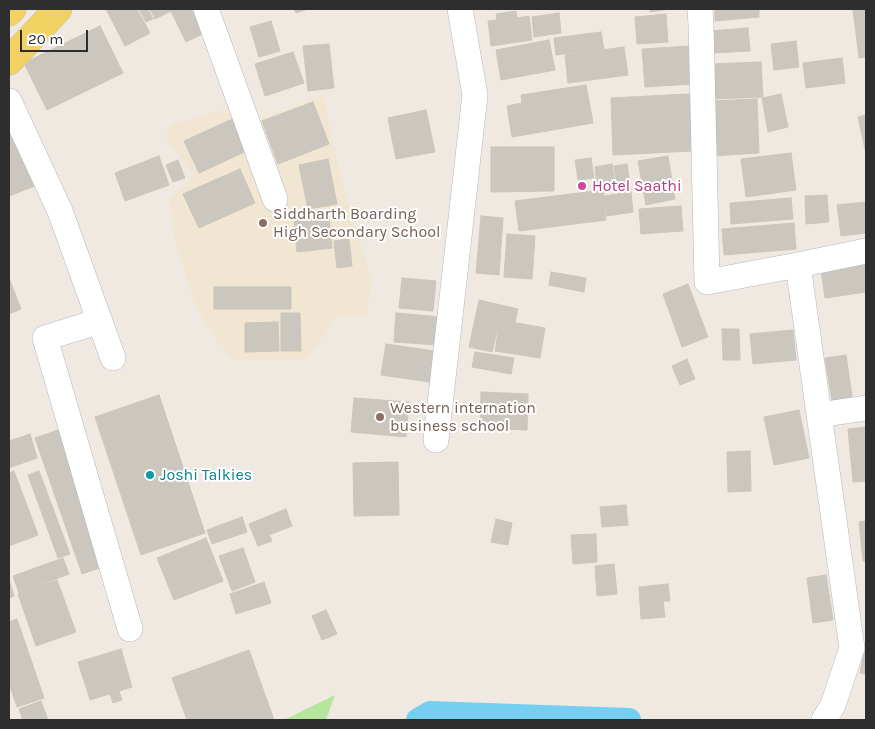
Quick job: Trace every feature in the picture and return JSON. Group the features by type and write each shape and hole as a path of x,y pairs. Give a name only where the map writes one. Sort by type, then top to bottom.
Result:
{"main road":[{"path":"9,12 12,9"},
{"path":"9,61 58,9"}],"street":[{"path":"206,9 275,199"},
{"path":"436,440 474,95 460,9"},
{"path":"700,9 707,282 866,251"},
{"path":"9,101 60,211 114,358"},
{"path":"798,265 819,415 856,602 852,648 828,713"},
{"path":"100,321 45,338 130,629"},
{"path":"819,415 866,408"}],"shaded area":[{"name":"Siddharth Boarding High Secondary School","path":"323,95 334,148 350,209 372,281 366,317 336,317 307,359 234,360 218,342 196,308 174,237 170,199 194,176 165,136 172,124 223,110 241,112 255,121"}],"green space":[{"path":"335,695 326,720 284,720 286,719"}],"building":[{"path":"106,9 137,9 150,33 125,46"},
{"path":"139,9 148,9 153,19 146,22"},
{"path":"150,9 170,9 171,11 155,19"},
{"path":"170,9 201,9 211,30 186,42"},
{"path":"294,9 308,9 296,13"},
{"path":"650,9 670,9 650,12"},
{"path":"715,9 759,9 759,17 715,21"},
{"path":"853,9 866,9 866,57 859,58"},
{"path":"516,11 517,18 529,16 532,40 491,46 488,21 497,20 496,14"},
{"path":"559,13 561,33 534,37 532,17"},
{"path":"666,14 668,42 637,44 635,17"},
{"path":"271,21 280,51 259,57 250,27"},
{"path":"100,26 123,73 47,110 24,63"},
{"path":"748,28 750,51 712,53 710,31"},
{"path":"601,32 604,49 556,55 554,38"},
{"path":"549,40 555,70 501,80 496,50"},
{"path":"796,41 799,67 774,70 771,44"},
{"path":"329,44 334,88 308,91 303,46"},
{"path":"690,46 692,84 645,87 642,49"},
{"path":"624,47 628,75 568,83 565,55"},
{"path":"293,52 304,83 265,96 255,64"},
{"path":"842,58 845,83 806,88 803,63"},
{"path":"761,62 763,97 712,99 711,64"},
{"path":"586,85 593,123 512,137 507,106 522,103 521,95"},
{"path":"689,94 692,151 613,155 611,98"},
{"path":"781,94 788,127 768,132 762,98"},
{"path":"757,99 759,153 713,156 711,101"},
{"path":"313,102 329,144 278,164 262,121"},
{"path":"426,110 435,152 396,159 388,118"},
{"path":"866,115 866,154 858,117"},
{"path":"9,117 40,184 9,196"},
{"path":"237,117 251,149 199,173 184,141"},
{"path":"491,147 554,147 554,191 491,192"},
{"path":"791,153 796,190 746,197 741,159"},
{"path":"159,156 169,185 125,201 115,173"},
{"path":"668,156 675,199 646,205 638,161"},
{"path":"591,158 594,178 578,180 575,160"},
{"path":"328,159 337,204 308,209 299,165"},
{"path":"178,160 185,178 173,182 166,165"},
{"path":"612,164 615,183 597,186 595,167"},
{"path":"627,164 631,190 618,192 614,166"},
{"path":"240,169 255,203 199,228 183,194"},
{"path":"603,190 606,220 519,231 515,201"},
{"path":"631,192 633,212 607,216 604,196"},
{"path":"827,195 829,222 806,224 805,196"},
{"path":"791,198 793,219 731,224 730,203"},
{"path":"866,202 866,233 841,236 837,205"},
{"path":"681,206 683,231 641,234 639,209"},
{"path":"329,216 332,248 297,252 294,220"},
{"path":"481,216 503,218 499,275 476,273"},
{"path":"794,223 796,249 724,255 722,229"},
{"path":"507,234 535,236 532,279 504,277"},
{"path":"349,239 352,266 337,268 334,241"},
{"path":"866,256 866,292 825,298 820,262"},
{"path":"551,272 586,278 584,292 549,285"},
{"path":"9,278 21,309 9,314"},
{"path":"402,278 436,281 433,311 399,308"},
{"path":"688,284 708,337 682,347 663,294"},
{"path":"214,287 291,287 291,309 214,309"},
{"path":"479,300 518,309 515,322 500,319 492,352 469,347"},
{"path":"281,313 300,313 301,351 281,351"},
{"path":"396,313 441,317 439,345 394,342"},
{"path":"500,320 545,328 540,358 495,351"},
{"path":"278,322 279,351 245,352 245,323"},
{"path":"722,329 739,329 740,360 723,360"},
{"path":"793,330 796,360 753,364 750,334"},
{"path":"386,344 435,351 430,382 381,375"},
{"path":"475,352 514,358 511,374 472,367"},
{"path":"846,355 853,403 833,406 825,358"},
{"path":"687,359 695,379 680,385 672,366"},
{"path":"481,392 528,394 527,430 480,428"},
{"name":"Joshi Talkies","path":"159,395 205,533 141,555 95,417"},
{"name":"Western internation business school","path":"354,398 409,402 406,437 351,432"},
{"path":"799,410 809,458 774,465 764,417"},
{"path":"866,427 866,481 853,482 848,429"},
{"path":"61,429 108,565 82,574 35,438"},
{"path":"30,434 37,458 9,468 9,441"},
{"path":"750,451 751,491 728,492 727,452"},
{"path":"398,462 399,515 354,516 353,463"},
{"path":"14,471 38,535 9,546 9,473"},
{"path":"39,471 70,554 58,558 28,475"},
{"path":"626,505 628,525 602,527 600,507"},
{"path":"286,509 292,526 269,535 272,541 258,546 249,524"},
{"path":"242,517 247,532 212,544 207,530"},
{"path":"496,519 512,523 508,545 491,542"},
{"path":"866,521 866,561 863,561 859,522"},
{"path":"596,534 597,562 573,564 571,535"},
{"path":"206,538 223,581 174,600 157,558"},
{"path":"243,548 255,582 232,591 219,556"},
{"path":"63,558 69,574 19,593 13,576"},
{"path":"614,564 617,594 597,596 595,566"},
{"path":"826,575 833,620 813,623 807,578"},
{"path":"9,579 14,596 9,598"},
{"path":"57,580 76,632 36,646 18,594"},
{"path":"264,582 271,603 236,614 230,594"},
{"path":"668,584 670,601 663,601 665,617 641,619 639,587"},
{"path":"326,610 337,634 322,640 312,616"},
{"path":"17,619 44,698 17,707 9,683 9,622"},
{"path":"866,642 866,674 860,673"},
{"path":"121,649 132,687 90,700 78,662"},
{"path":"249,650 274,720 187,720 172,678"},
{"path":"119,691 122,700 113,703 110,694"},
{"path":"41,701 48,720 23,720 19,709"}],"waterway":[{"path":"418,720 430,713 629,720"}],"place":[{"name":"Hotel Saathi","path":"582,186"},
{"name":"Siddharth Boarding High Secondary School","path":"263,223"},
{"name":"Western internation business school","path":"380,417"},
{"name":"Joshi Talkies","path":"150,475"}]}
